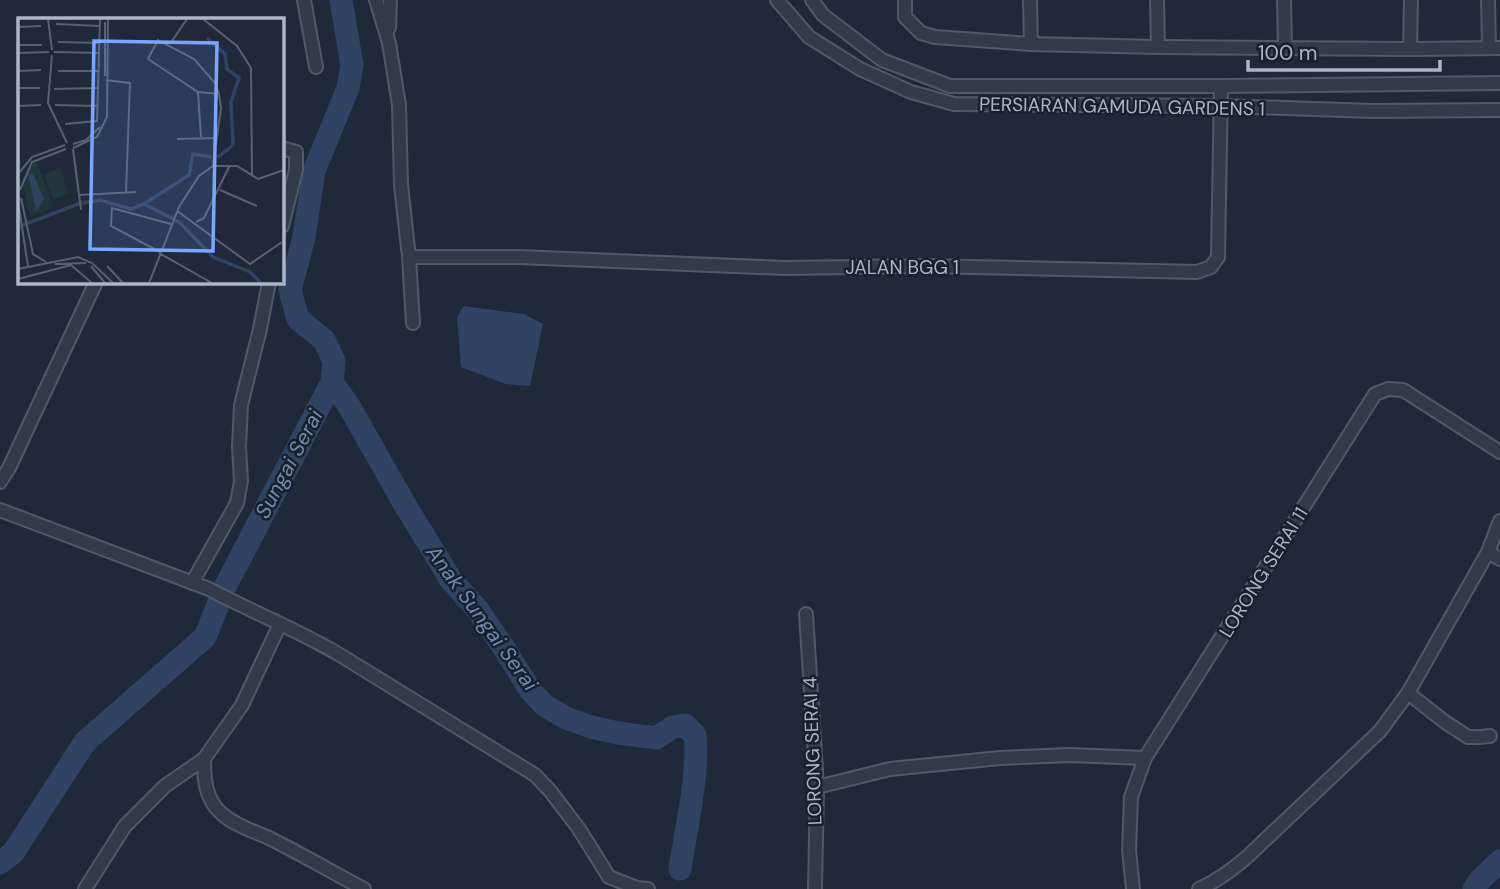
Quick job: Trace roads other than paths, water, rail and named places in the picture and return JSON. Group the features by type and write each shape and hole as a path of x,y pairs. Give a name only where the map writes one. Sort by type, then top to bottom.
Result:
{"street":[{"path":"304,0 316,67"},
{"path":"376,0 389,43 399,105 401,185 413,323"},
{"path":"389,43 390,0"},
{"name":"PERSIARAN GAMUDA GARDENS 1","path":"777,0 809,37 860,69 911,92 954,104 1221,106 1373,111 1500,110"},
{"name":"PERSIARAN GAMUDA GARDENS 1","path":"812,0 823,15 882,60 950,86 1500,83"},
{"path":"905,0 905,17 921,33 935,37 1031,44 1410,49 1494,48 1488,0"},
{"path":"1030,0 1031,44"},
{"path":"1157,0 1158,47"},
{"path":"1284,0 1286,47"},
{"path":"1410,49 1411,0"},
{"name":"JALAN BGG 1","path":"409,257 519,257 785,268 925,266 1197,272 1211,267 1218,257 1221,86"},
{"path":"284,149 296,152 296,170 284,218"},
{"path":"0,482 95,284"},
{"path":"192,583 237,503 241,481 241,405 269,284"},
{"name":"LORONG SERAI 11","path":"1133,889 1129,850 1131,797 1145,758 1375,394 1388,389 1403,390 1500,452"},
{"path":"0,510 209,589 315,640 535,775 579,829 610,883 648,889"},
{"path":"1199,889 1230,871 1247,857 1380,731 1408,693 1488,552 1500,521"},
{"path":"1488,552 1500,559"},
{"name":"LORONG SERAI 4","path":"806,614 817,787 815,889"},
{"path":"85,889 125,826 165,786 204,759 242,705 281,625"},
{"path":"1408,693 1468,737 1490,736"},
{"path":"817,787 890,769 1000,758 1069,755 1145,758"},
{"path":"204,759 204,781 213,803 221,813 364,889"}],"water":[{"path":"464,306 524,314 543,324 530,386 506,384 461,367 457,317"}],"waterway":[{"name":"Sungai Serai","path":"0,863 13,853 85,742 205,637 225,587 332,382 334,361 324,340 298,319 290,290 304,237 314,171 348,88 352,65 341,0"},
{"name":"Anak Sungai Serai","path":"332,382 349,406 451,580 478,610 530,690 544,705 566,718 618,733 656,738 673,727 685,725 695,735 694,784 680,869"},
{"name":"Anak Sungai Serai","path":"1474,889 1500,861"}]}
